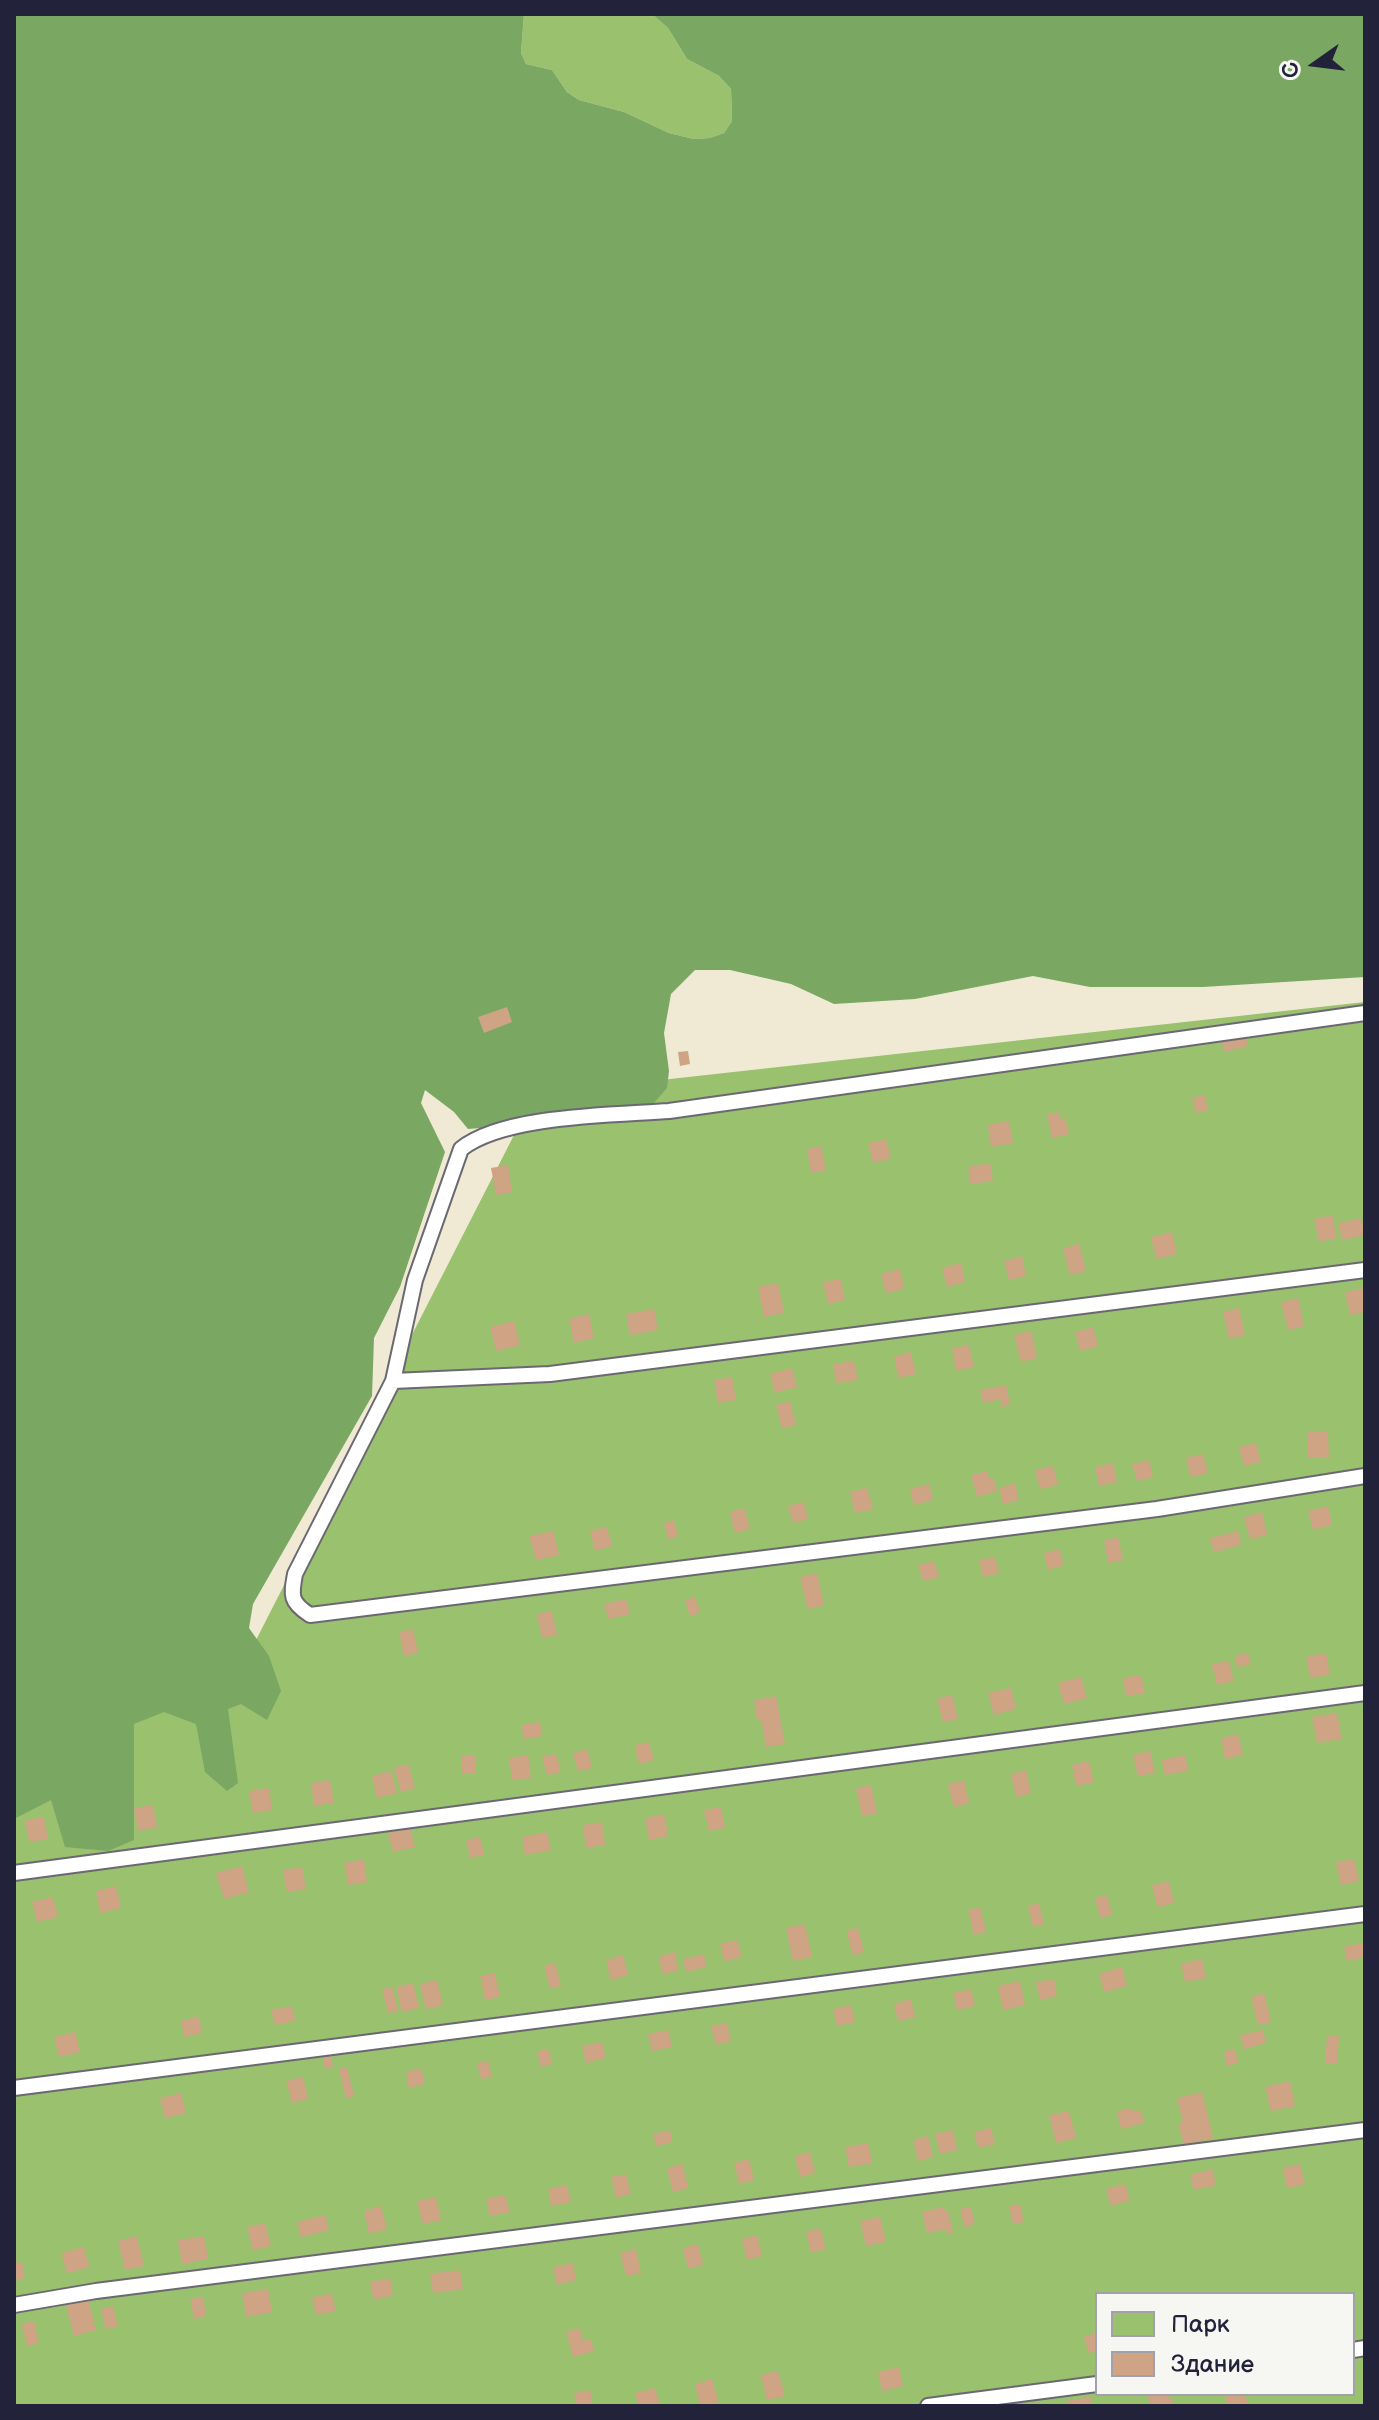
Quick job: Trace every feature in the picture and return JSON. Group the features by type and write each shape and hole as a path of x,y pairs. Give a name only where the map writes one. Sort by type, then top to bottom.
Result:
{"lane":[{"path":"1365,1013 669,1111 578,1117 508,1127 473,1139 461,1149 415,1280 393,1381 295,1574 291,1593 296,1606 310,1615 1157,1509 1365,1476"},
{"path":"393,1381 550,1374 1365,1270"},
{"path":"14,1873 1365,1693"},
{"path":"14,2088 1365,1914"},
{"path":"14,2305 96,2291 1365,2130"},
{"path":"928,2406 1095,2384"}],"green space":[{"path":"14,14 524,14 521,53 526,64 552,70 567,92 579,100 624,112 669,133 694,139 724,133 732,121 731,89 719,76 687,59 668,28 652,14 1365,14 1365,977 1203,987 1090,987 1033,976 915,999 834,1004 791,984 730,970 695,970 671,994 664,1033 669,1071 667,1088 653,1104 560,1112 493,1127 468,1129 454,1112 425,1090 421,1103 445,1152 400,1287 374,1338 372,1396 253,1604 249,1628 269,1656 281,1691 267,1720 241,1704 228,1709 238,1783 227,1791 205,1772 196,1724 164,1712 134,1724 134,1840 108,1851 65,1847 51,1800 14,1819"},
{"path":"524,14 652,14 668,28 687,59 719,76 731,89 732,121 724,133 694,139 669,133 624,112 579,100 567,92 552,70 526,64 521,53"},
{"path":"1365,1002 1365,2406 14,2406 14,1781 256,1640 535,1094"}],"building":[{"path":"507,1007 512,1022 484,1033 478,1017"},
{"path":"1245,1034 1248,1046 1224,1052 1221,1039"},
{"path":"688,1051 690,1064 680,1066 678,1052"},
{"path":"1205,1095 1208,1110 1196,1113 1192,1098"},
{"path":"1059,1112 1060,1119 1065,1118 1069,1134 1052,1138 1047,1114"},
{"path":"1009,1121 1013,1143 991,1147 988,1125"},
{"path":"886,1139 891,1158 873,1163 868,1143"},
{"path":"821,1146 826,1170 811,1173 807,1149"},
{"path":"990,1163 993,1181 970,1184 968,1167"},
{"path":"508,1165 512,1192 496,1195 491,1168"},
{"path":"1332,1215 1337,1238 1319,1242 1314,1219"},
{"path":"1361,1218 1365,1235 1342,1240 1338,1223"},
{"path":"1172,1232 1177,1254 1156,1259 1151,1237"},
{"path":"1079,1244 1086,1271 1070,1275 1063,1248"},
{"path":"1022,1256 1026,1276 1009,1280 1004,1261"},
{"path":"961,1263 965,1282 947,1287 942,1268"},
{"path":"900,1269 904,1289 886,1293 881,1274"},
{"path":"841,1279 845,1300 828,1304 823,1282"},
{"path":"778,1283 784,1313 764,1317 758,1287"},
{"path":"1363,1288 1365,1312 1350,1315 1345,1292"},
{"path":"1298,1298 1304,1326 1288,1330 1281,1302"},
{"path":"1239,1308 1245,1335 1229,1339 1223,1312"},
{"path":"654,1309 658,1330 630,1335 626,1314"},
{"path":"589,1314 594,1338 574,1343 569,1319"},
{"path":"514,1321 520,1345 496,1351 490,1327"},
{"path":"1093,1327 1098,1346 1080,1351 1075,1332"},
{"path":"1031,1331 1037,1358 1021,1362 1014,1335"},
{"path":"969,1345 974,1367 956,1371 952,1348"},
{"path":"911,1352 916,1374 898,1378 894,1356"},
{"path":"854,1361 858,1380 836,1383 833,1364"},
{"path":"792,1368 797,1387 775,1393 770,1374"},
{"path":"732,1377 736,1400 718,1403 714,1380"},
{"path":"1006,1385 1010,1405 1002,1407 1001,1399 983,1403 980,1390"},
{"path":"790,1401 796,1425 782,1428 776,1405"},
{"path":"1328,1431 1329,1458 1308,1458 1307,1432"},
{"path":"1256,1443 1261,1462 1244,1466 1239,1447"},
{"path":"1203,1454 1208,1473 1191,1477 1186,1458"},
{"path":"1149,1460 1153,1477 1137,1481 1132,1464"},
{"path":"1113,1463 1117,1482 1099,1486 1095,1467"},
{"path":"1053,1466 1058,1485 1040,1489 1035,1470"},
{"path":"987,1471 989,1479 993,1477 997,1491 977,1497 971,1475"},
{"path":"1015,1483 1019,1500 1003,1504 999,1488"},
{"path":"929,1484 933,1500 914,1505 910,1489"},
{"path":"867,1488 873,1509 855,1513 850,1492"},
{"path":"804,1502 808,1519 793,1523 788,1506"},
{"path":"1328,1506 1332,1525 1313,1530 1308,1511"},
{"path":"744,1508 750,1529 735,1533 730,1512"},
{"path":"1262,1512 1267,1535 1250,1539 1244,1517"},
{"path":"674,1520 678,1536 668,1539 664,1523"},
{"path":"607,1527 612,1546 595,1551 590,1531"},
{"path":"553,1531 559,1555 536,1560 529,1536"},
{"path":"1238,1531 1241,1545 1214,1552 1210,1538"},
{"path":"1118,1537 1123,1560 1108,1563 1104,1541"},
{"path":"1059,1549 1064,1565 1048,1570 1044,1553"},
{"path":"995,1557 999,1573 983,1577 979,1560"},
{"path":"934,1561 939,1577 923,1581 918,1565"},
{"path":"817,1573 824,1605 808,1609 800,1577"},
{"path":"695,1597 700,1613 690,1616 685,1600"},
{"path":"626,1599 630,1614 608,1619 604,1604"},
{"path":"552,1611 557,1635 542,1638 537,1614"},
{"path":"413,1629 418,1653 404,1656 399,1632"},
{"path":"1248,1653 1251,1664 1237,1667 1235,1656"},
{"path":"1326,1653 1330,1674 1310,1678 1306,1657"},
{"path":"1229,1661 1234,1681 1217,1685 1212,1664"},
{"path":"1141,1675 1145,1693 1126,1696 1123,1678"},
{"path":"1081,1677 1087,1698 1064,1704 1058,1683"},
{"path":"1011,1688 1016,1709 994,1715 988,1693"},
{"path":"952,1695 958,1719 943,1722 937,1699"},
{"path":"776,1696 785,1744 766,1747 754,1700"},
{"path":"1337,1713 1342,1739 1317,1743 1312,1717"},
{"path":"540,1722 542,1736 524,1739 521,1725"},
{"path":"1238,1734 1243,1755 1225,1759 1221,1738"},
{"path":"649,1742 654,1760 639,1764 635,1745"},
{"path":"587,1749 592,1768 578,1771 573,1753"},
{"path":"1150,1751 1155,1773 1138,1776 1133,1755"},
{"path":"556,1754 561,1772 547,1775 542,1757"},
{"path":"461,1755 476,1755 476,1774 462,1774"},
{"path":"528,1755 531,1778 512,1780 509,1758"},
{"path":"1185,1755 1188,1771 1165,1775 1162,1760"},
{"path":"1089,1761 1094,1782 1076,1786 1072,1765"},
{"path":"408,1764 415,1788 401,1792 394,1768"},
{"path":"1026,1770 1031,1793 1016,1797 1011,1774"},
{"path":"391,1771 397,1793 377,1798 372,1776"},
{"path":"330,1780 334,1803 314,1806 311,1783"},
{"path":"964,1780 969,1803 954,1807 948,1784"},
{"path":"871,1785 877,1813 862,1816 856,1788"},
{"path":"269,1788 272,1810 253,1813 249,1791"},
{"path":"153,1805 157,1827 138,1831 134,1808"},
{"path":"721,1807 725,1828 709,1831 704,1810"},
{"path":"664,1814 668,1836 649,1840 645,1818"},
{"path":"44,1817 48,1839 29,1842 25,1820"},
{"path":"602,1822 605,1845 586,1848 583,1825"},
{"path":"410,1828 415,1847 393,1852 388,1833"},
{"path":"547,1832 551,1850 525,1855 522,1837"},
{"path":"480,1837 484,1855 470,1858 466,1840"},
{"path":"364,1859 367,1882 348,1885 344,1863"},
{"path":"1354,1859 1359,1881 1341,1885 1336,1862"},
{"path":"242,1866 249,1892 224,1899 216,1873"},
{"path":"302,1867 306,1889 287,1892 283,1870"},
{"path":"1169,1881 1174,1903 1157,1907 1152,1885"},
{"path":"116,1886 121,1908 100,1913 96,1891"},
{"path":"1107,1895 1112,1915 1100,1918 1095,1898"},
{"path":"53,1897 58,1917 37,1922 32,1902"},
{"path":"1039,1903 1044,1924 1033,1927 1028,1906"},
{"path":"980,1907 986,1932 974,1935 968,1910"},
{"path":"805,1924 812,1957 793,1961 786,1928"},
{"path":"858,1928 864,1952 852,1955 847,1931"},
{"path":"737,1940 742,1957 724,1961 720,1944"},
{"path":"1365,1942 1365,1957 1347,1961 1344,1947"},
{"path":"675,1952 678,1971 662,1974 659,1956"},
{"path":"704,1954 706,1967 686,1972 683,1959"},
{"path":"623,1955 628,1975 611,1980 606,1960"},
{"path":"1202,1959 1206,1978 1185,1982 1181,1964"},
{"path":"555,1963 561,1986 550,1988 544,1966"},
{"path":"1122,1967 1127,1986 1104,1992 1099,1974"},
{"path":"495,1973 500,1997 485,2000 480,1976"},
{"path":"1054,1979 1057,1996 1040,2000 1036,1982"},
{"path":"437,1980 443,2005 426,2009 420,1984"},
{"path":"1020,1981 1025,2005 1003,2010 998,1986"},
{"path":"413,1983 419,2008 402,2012 396,1987"},
{"path":"392,1987 398,2011 388,2013 382,1989"},
{"path":"971,1989 975,2006 957,2010 953,1993"},
{"path":"1264,1993 1271,2022 1258,2025 1251,1997"},
{"path":"911,1999 915,2017 898,2021 894,2004"},
{"path":"851,2005 855,2022 837,2026 833,2009"},
{"path":"292,2006 295,2021 275,2025 271,2010"},
{"path":"199,2017 202,2033 184,2037 181,2020"},
{"path":"727,2023 731,2041 716,2045 711,2026"},
{"path":"668,2030 672,2047 652,2051 648,2034"},
{"path":"1263,2030 1266,2043 1244,2049 1240,2035"},
{"path":"75,2032 80,2052 59,2057 54,2037"},
{"path":"1327,2035 1339,2036 1337,2064 1325,2064"},
{"path":"602,2042 606,2058 586,2063 582,2046"},
{"path":"549,2049 552,2064 541,2067 537,2051"},
{"path":"1235,2049 1238,2063 1227,2066 1224,2051"},
{"path":"330,2050 333,2067 325,2069 322,2051"},
{"path":"488,2061 492,2077 481,2079 477,2063"},
{"path":"347,2067 354,2096 346,2098 339,2069"},
{"path":"421,2068 425,2084 409,2088 406,2072"},
{"path":"303,2077 308,2099 292,2103 286,2081"},
{"path":"1290,2081 1295,2106 1271,2111 1265,2087"},
{"path":"1202,2092 1213,2138 1184,2145 1178,2123 1183,2122 1177,2098"},
{"path":"181,2093 186,2113 165,2118 160,2098"},
{"path":"1132,2108 1133,2112 1141,2110 1144,2123 1121,2129 1117,2111"},
{"path":"1069,2111 1076,2138 1056,2143 1049,2115"},
{"path":"991,2128 995,2144 978,2148 974,2132"},
{"path":"670,2130 672,2142 656,2146 653,2134"},
{"path":"953,2130 957,2150 940,2154 935,2134"},
{"path":"928,2136 933,2157 918,2161 913,2140"},
{"path":"868,2143 872,2163 849,2167 845,2147"},
{"path":"810,2152 815,2173 800,2177 795,2156"},
{"path":"749,2159 754,2180 739,2184 734,2163"},
{"path":"683,2164 688,2188 673,2192 667,2168"},
{"path":"1300,2164 1305,2184 1287,2188 1283,2168"},
{"path":"1212,2169 1216,2185 1194,2190 1190,2175"},
{"path":"626,2174 631,2194 616,2198 611,2177"},
{"path":"1125,2184 1130,2200 1111,2206 1106,2189"},
{"path":"567,2185 571,2202 551,2206 548,2189"},
{"path":"505,2195 510,2212 490,2216 486,2199"},
{"path":"436,2197 441,2220 423,2224 417,2201"},
{"path":"1020,2204 1024,2222 1013,2224 1009,2206"},
{"path":"381,2206 387,2229 369,2234 364,2211"},
{"path":"944,2207 945,2212 948,2211 953,2233 947,2234 946,2229 927,2233 922,2212"},
{"path":"971,2207 975,2224 964,2227 960,2209"},
{"path":"325,2215 329,2230 301,2237 297,2222"},
{"path":"880,2217 886,2242 866,2246 860,2221"},
{"path":"265,2223 271,2246 253,2250 247,2227"},
{"path":"820,2228 826,2249 811,2253 806,2232"},
{"path":"757,2235 762,2256 747,2260 742,2239"},
{"path":"137,2236 144,2266 125,2270 118,2241"},
{"path":"204,2236 208,2259 182,2264 178,2240"},
{"path":"698,2244 703,2265 688,2268 683,2248"},
{"path":"84,2247 89,2267 67,2273 61,2253"},
{"path":"636,2249 641,2273 626,2276 620,2253"},
{"path":"22,2262 25,2278 14,2281 14,2263"},
{"path":"573,2263 576,2280 557,2285 553,2267"},
{"path":"460,2270 463,2289 433,2293 430,2274"},
{"path":"390,2278 393,2295 374,2300 370,2282"},
{"path":"268,2289 272,2312 246,2317 242,2293"},
{"path":"331,2293 336,2311 316,2315 312,2298"},
{"path":"203,2297 206,2316 194,2319 190,2299"},
{"path":"88,2299 96,2330 74,2336 66,2305"},
{"path":"113,2306 118,2326 106,2329 101,2309"},
{"path":"34,2321 39,2343 27,2346 22,2324"},
{"path":"580,2328 583,2341 591,2339 594,2351 573,2357 566,2332"},
{"path":"1095,2333 1095,2351 1088,2353 1084,2336"},
{"path":"899,2367 903,2386 882,2391 878,2372"},
{"path":"778,2371 785,2396 767,2400 761,2375"},
{"path":"712,2379 719,2404 700,2406 695,2384"},
{"path":"655,2388 660,2406 639,2406 635,2393"},
{"path":"590,2390 593,2406 576,2406 574,2393"},
{"path":"1148,2396 1168,2396 1175,2406 1151,2406"},
{"path":"1225,2396 1246,2396 1248,2406 1227,2406"},
{"path":"1091,2397 1092,2406 1067,2406 1066,2401"}]}
